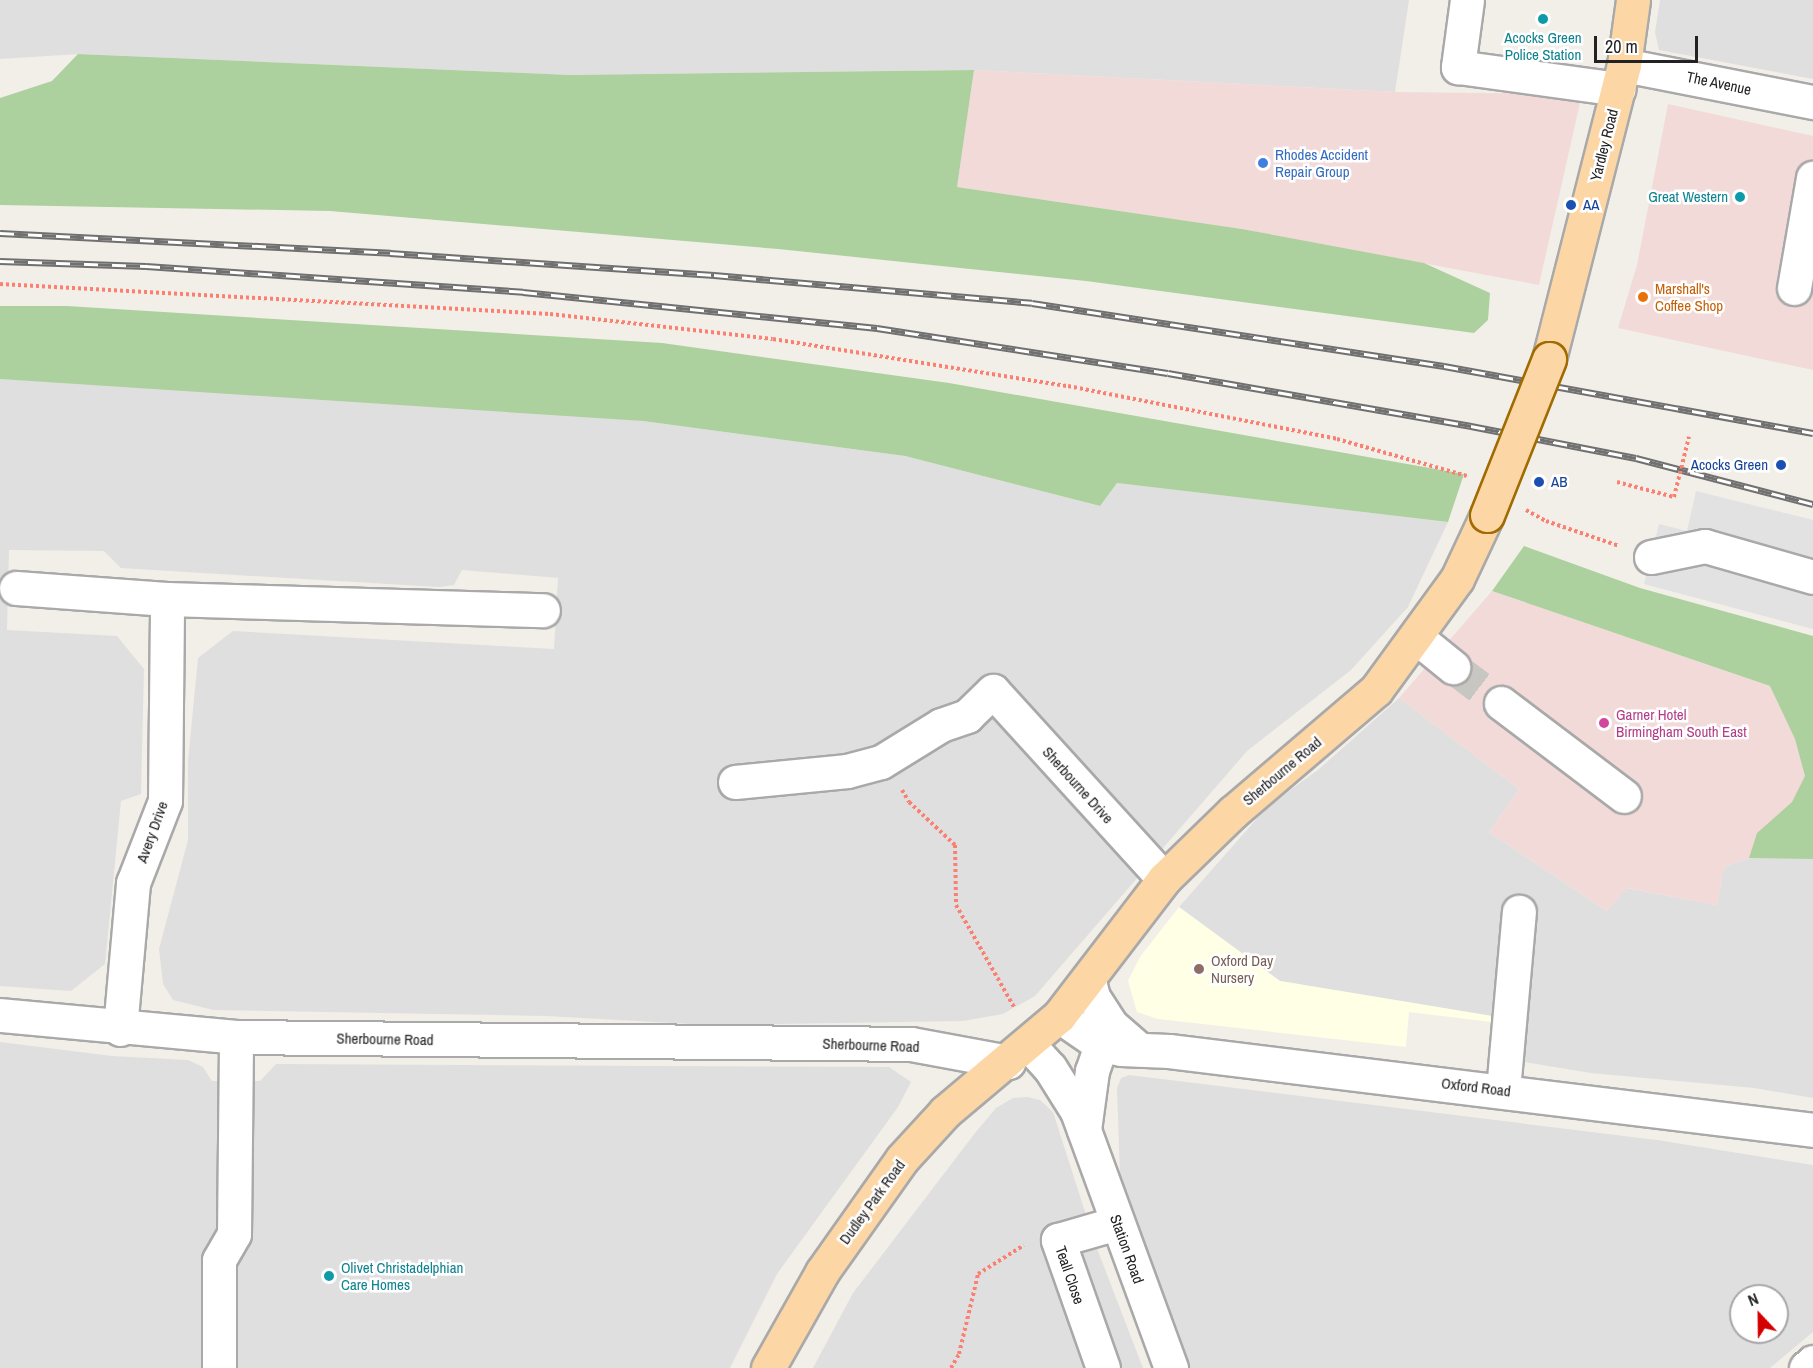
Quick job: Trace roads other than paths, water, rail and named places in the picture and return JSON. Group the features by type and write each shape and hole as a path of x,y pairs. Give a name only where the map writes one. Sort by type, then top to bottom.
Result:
{"main road":[{"name":"Yardley Road","path":"1502,510 1549,359 1621,77 1633,0"},
{"name":"Sherbourne Road","path":"1023,1049 1059,1016 1089,981 1164,879 1233,812 1376,690 1457,579 1502,510"},
{"name":"Dudley Park Road","path":"768,1368 822,1272 902,1159 945,1112 1023,1049"}],"street":[{"name":"The Avenue","path":"1467,0 1458,67 1621,77 1813,102"},
{"path":"1794,288 1813,178"},
{"path":"1651,557 1705,546 1813,577"},
{"path":"16,588 167,599 543,610"},
{"name":"Avery Drive","path":"120,1029 133,883 165,801 167,599"},
{"path":"1416,637 1454,667"},
{"name":"Sherbourne Drive","path":"735,782 847,771 881,762 941,726 967,716 993,691 1164,879"},
{"path":"1501,703 1624,796"},
{"path":"1503,1090 1519,912"},
{"path":"1089,981 1093,997 1111,1025 1139,1049"},
{"name":"Sherbourne Road","path":"0,1015 120,1029 236,1037 911,1044 976,1059 1023,1049"},
{"name":"Oxford Road","path":"1059,1016 1101,1045 1503,1090 1813,1130"},
{"path":"220,1368 219,1260 234,1234 236,1037"},
{"name":"Station Road","path":"1084,1130 1092,1071 1101,1045"},
{"name":"Station Road","path":"1023,1049 1050,1068 1084,1130 1171,1368"},
{"name":"Teall Close","path":"1103,1368 1058,1240 1117,1224"},
{"path":"1806,1368 1813,1362"}],"tunnel":[{"path":"1453,667 1501,703"}],"railway":[{"path":"0,233 390,253 714,275 1032,303 1444,366 1813,433"},
{"path":"0,261 146,266 523,292 877,328 1168,373 1471,426 1636,458 1813,504"}],"place":[{"name":"Acocks Green Police Station","path":"1543,19"},
{"name":"Rhodes Accident Repair Group","path":"1263,163"},
{"name":"Great Western","path":"1740,197"},
{"name":"AA","path":"1571,205"},
{"name":"Marshall's Coffee Shop","path":"1643,297"},
{"name":"Acocks Green","path":"1781,465"},
{"name":"AB","path":"1539,482"},
{"name":"Garner Hotel Birmingham South East","path":"1604,723"},
{"name":"Oxford Day Nursery","path":"1199,969"},
{"name":"Olivet Christadelphian Care Homes","path":"329,1276"}]}
